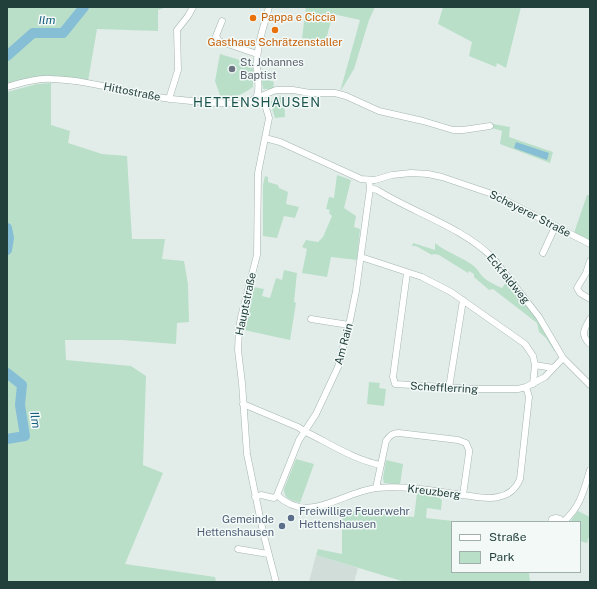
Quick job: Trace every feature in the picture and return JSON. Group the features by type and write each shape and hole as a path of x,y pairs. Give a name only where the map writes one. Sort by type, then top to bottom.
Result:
{"street":[{"path":"169,99 178,70 177,30 188,16 192,7"},
{"path":"256,98 258,91 256,67 257,54 269,7"},
{"path":"222,21 216,36 219,41 257,54"},
{"name":"Hittostraße","path":"7,87 35,80 51,79 84,82 131,93 169,99 241,104 248,103 276,90 293,90 310,93 335,93 346,96 379,111 423,121 453,130 490,126"},
{"name":"Hauptstraße","path":"256,98 263,103 268,113 268,124 258,173 257,255 239,330 238,360 242,383 247,454 255,498 276,582"},
{"name":"Scheyerer Straße","path":"265,138 280,142 353,176 369,180 411,173 442,177 495,195 590,244"},
{"name":"Am Rain","path":"277,495 298,444 314,418 333,379 349,325 361,257 370,188 369,180"},
{"name":"Eckfeldweg","path":"370,188 453,230 486,250 539,317 563,358 590,385"},
{"path":"543,253 555,227"},
{"path":"361,257 434,282 464,300 525,344 533,356 536,365 533,384"},
{"path":"590,261 577,288 580,293 590,299"},
{"name":"Schefflerring","path":"406,273 393,377 395,384 503,390 526,387 545,377 563,358"},
{"path":"449,388 464,300"},
{"path":"311,319 349,325"},
{"path":"590,319 583,334 584,338 590,344"},
{"path":"536,365 553,368"},
{"name":"Kreuzberg","path":"277,495 287,503 305,508 323,506 351,495 376,488 400,488 497,498 513,491 518,485 522,471 529,397 526,387"},
{"path":"243,404 298,427 304,432 366,462 381,465"},
{"path":"376,488 386,441 394,433 463,441 468,446 469,454 463,495"},
{"path":"563,521 570,516 581,500 590,470"},
{"path":"255,498 262,496 274,498 277,495"},
{"path":"551,521 552,519 556,518 561,521"},
{"path":"238,549 268,554"}],"shaded area":[{"path":"316,555 358,568 354,582 309,582"}],"green space":[{"path":"7,7 166,7 158,10 158,31 97,29 88,81 44,76 7,85"},
{"path":"306,7 375,7 369,20 354,69 340,92 360,20 333,14 325,43 302,38"},
{"path":"443,7 521,7 506,68 497,63 496,67 469,56 472,42 438,24"},
{"path":"220,54 253,64 253,87 238,96 222,101 215,81"},
{"path":"261,74 271,76 271,81 274,82 273,89 263,89"},
{"path":"51,83 51,125 70,131 68,143 102,154 127,156 132,239 165,239 162,259 184,261 188,284 189,322 177,323 176,344 122,340 65,340 66,360 131,366 146,376 143,465 163,473 125,564 215,577 216,582 7,582 7,92 37,84"},
{"path":"280,96 284,100 285,117 275,118 268,100 278,102"},
{"path":"493,124 510,127 509,137 553,152 550,163 500,144 502,131 492,128"},
{"path":"337,175 351,180 344,208 356,216 354,227 360,229 357,260 331,257 327,277 302,273 307,249 302,247 306,240 318,242 323,237 332,216 329,213 330,210 326,209 329,197 334,198"},
{"path":"265,176 268,177 268,182 278,185 279,188 288,192 286,204 299,207 295,218 284,216 277,238 263,236 263,185"},
{"path":"587,195 590,195 590,240 574,233"},
{"path":"413,243 435,250 435,243 465,260 475,267 485,279 502,288 507,281 528,305 550,336 555,352 546,338 539,332 537,323 493,289 489,290 474,277 474,274 469,271 468,273 439,255 432,255 416,246 412,246"},
{"path":"284,270 297,273 294,302 296,303 290,340 244,330 254,287 264,289 262,296 270,298 276,278 282,280"},
{"path":"369,382 380,383 379,388 386,389 384,406 367,404"},
{"path":"296,459 314,464 300,503 291,500 284,493 284,489"},
{"path":"386,460 403,464 400,485 384,483 383,478"},
{"path":"417,493 440,496 440,499 442,500 441,510 427,508 426,518 453,521 451,521 451,573 529,573 530,582 405,582 316,555 318,549 342,554 342,510 414,517"},
{"path":"578,511 590,517 590,533 587,543 581,541 581,521 571,521"}],"water":[{"path":"516,142 549,153 547,160 514,148"}],"waterway":[{"name":"Ilm","path":"7,56 33,33 63,33 84,7"},
{"name":"Ilm","path":"7,228 9,238 7,250"},
{"name":"Ilm","path":"7,373 22,385 20,405 25,436 7,439"}],"place":[{"name":"Pappa e Ciccia","path":"253,18"},
{"name":"Gasthaus Schrätzenstaller","path":"275,30"},
{"name":"St. Johannes Baptist","path":"232,69"},
{"name":"Freiwillige Feuerwehr Hettenshausen","path":"291,518"},
{"name":"Gemeinde Hettenshausen","path":"282,526"}],"district":[{"name":"HETTENSHAUSEN","path":"257,103"}]}
